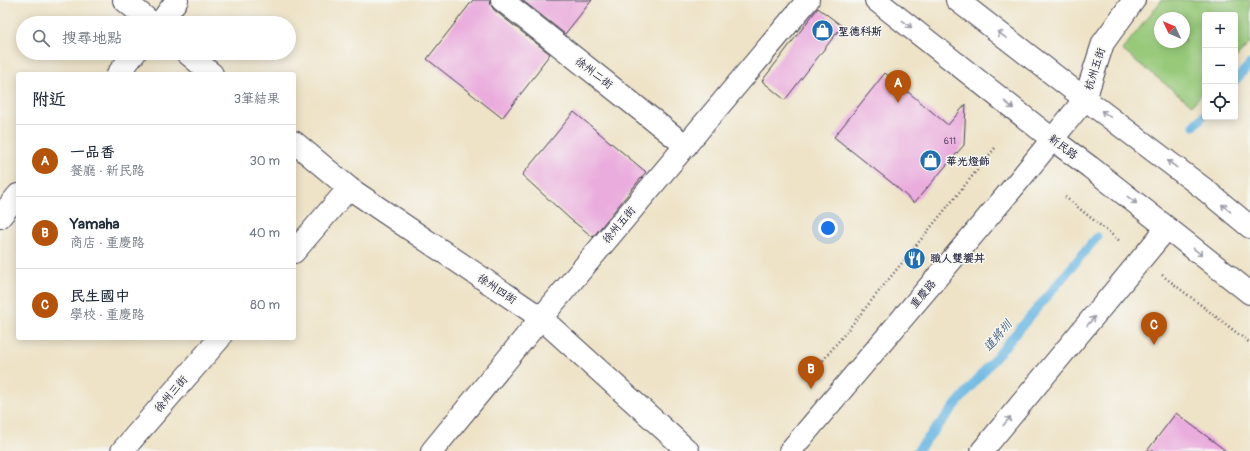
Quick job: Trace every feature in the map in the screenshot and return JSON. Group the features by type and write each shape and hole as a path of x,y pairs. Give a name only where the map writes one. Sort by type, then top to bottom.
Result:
{"street":[{"path":"124,0 143,16"},
{"path":"165,16 177,0"},
{"name":"徐州二街","path":"502,0 686,146"},
{"name":"徐州五街","path":"432,451 541,318 808,0"},
{"name":"新民路","path":"876,0 1250,294"},
{"path":"957,0 1203,188 1250,227"},
{"name":"杭州五街","path":"1085,99 1103,43 1134,0"},
{"path":"120,72 129,60"},
{"path":"195,60 210,72"},
{"name":"重慶路","path":"790,451 1020,179 1085,99"},
{"name":"徐州四街","path":"296,144 349,188 541,318 688,451"},
{"path":"296,250 349,188"},
{"path":"0,217 16,197"},
{"path":"982,451 1167,228"},
{"name":"徐州三街","path":"122,451 218,340"}],"path":[{"path":"808,379 995,148"},
{"path":"1065,197 1169,282 1250,343"}],"green space":[{"path":"1162,0 1250,0 1250,43 1238,56 1238,12 1202,12 1202,94 1192,105 1122,50"}],"building":[{"path":"473,0 490,0 494,10 550,54 502,118 427,59"},
{"path":"522,0 592,0 565,34"},
{"path":"818,8 842,26 785,100 762,81"},
{"path":"885,73 948,125 966,104 964,145 914,203 892,183 834,137"},
{"path":"574,112 646,172 593,237 570,219 522,175"},
{"path":"1176,413 1226,451 1147,451"}],"waterway":[{"name":"道將圳","path":"1238,78 1250,64"},
{"name":"道將圳","path":"1194,126 1202,117"},
{"name":"道將圳","path":"917,451 1097,237"}],"place":[{"name":"聖德科斯","path":"822,31"},
{"name":"一品香","path":"898,103"},
{"name":"華光燈飾","path":"930,161"},
{"name":"職人雙饗丼","path":"915,258"},
{"name":"民生國中","path":"1154,345"},
{"name":"Yamaha","path":"811,389"}]}
